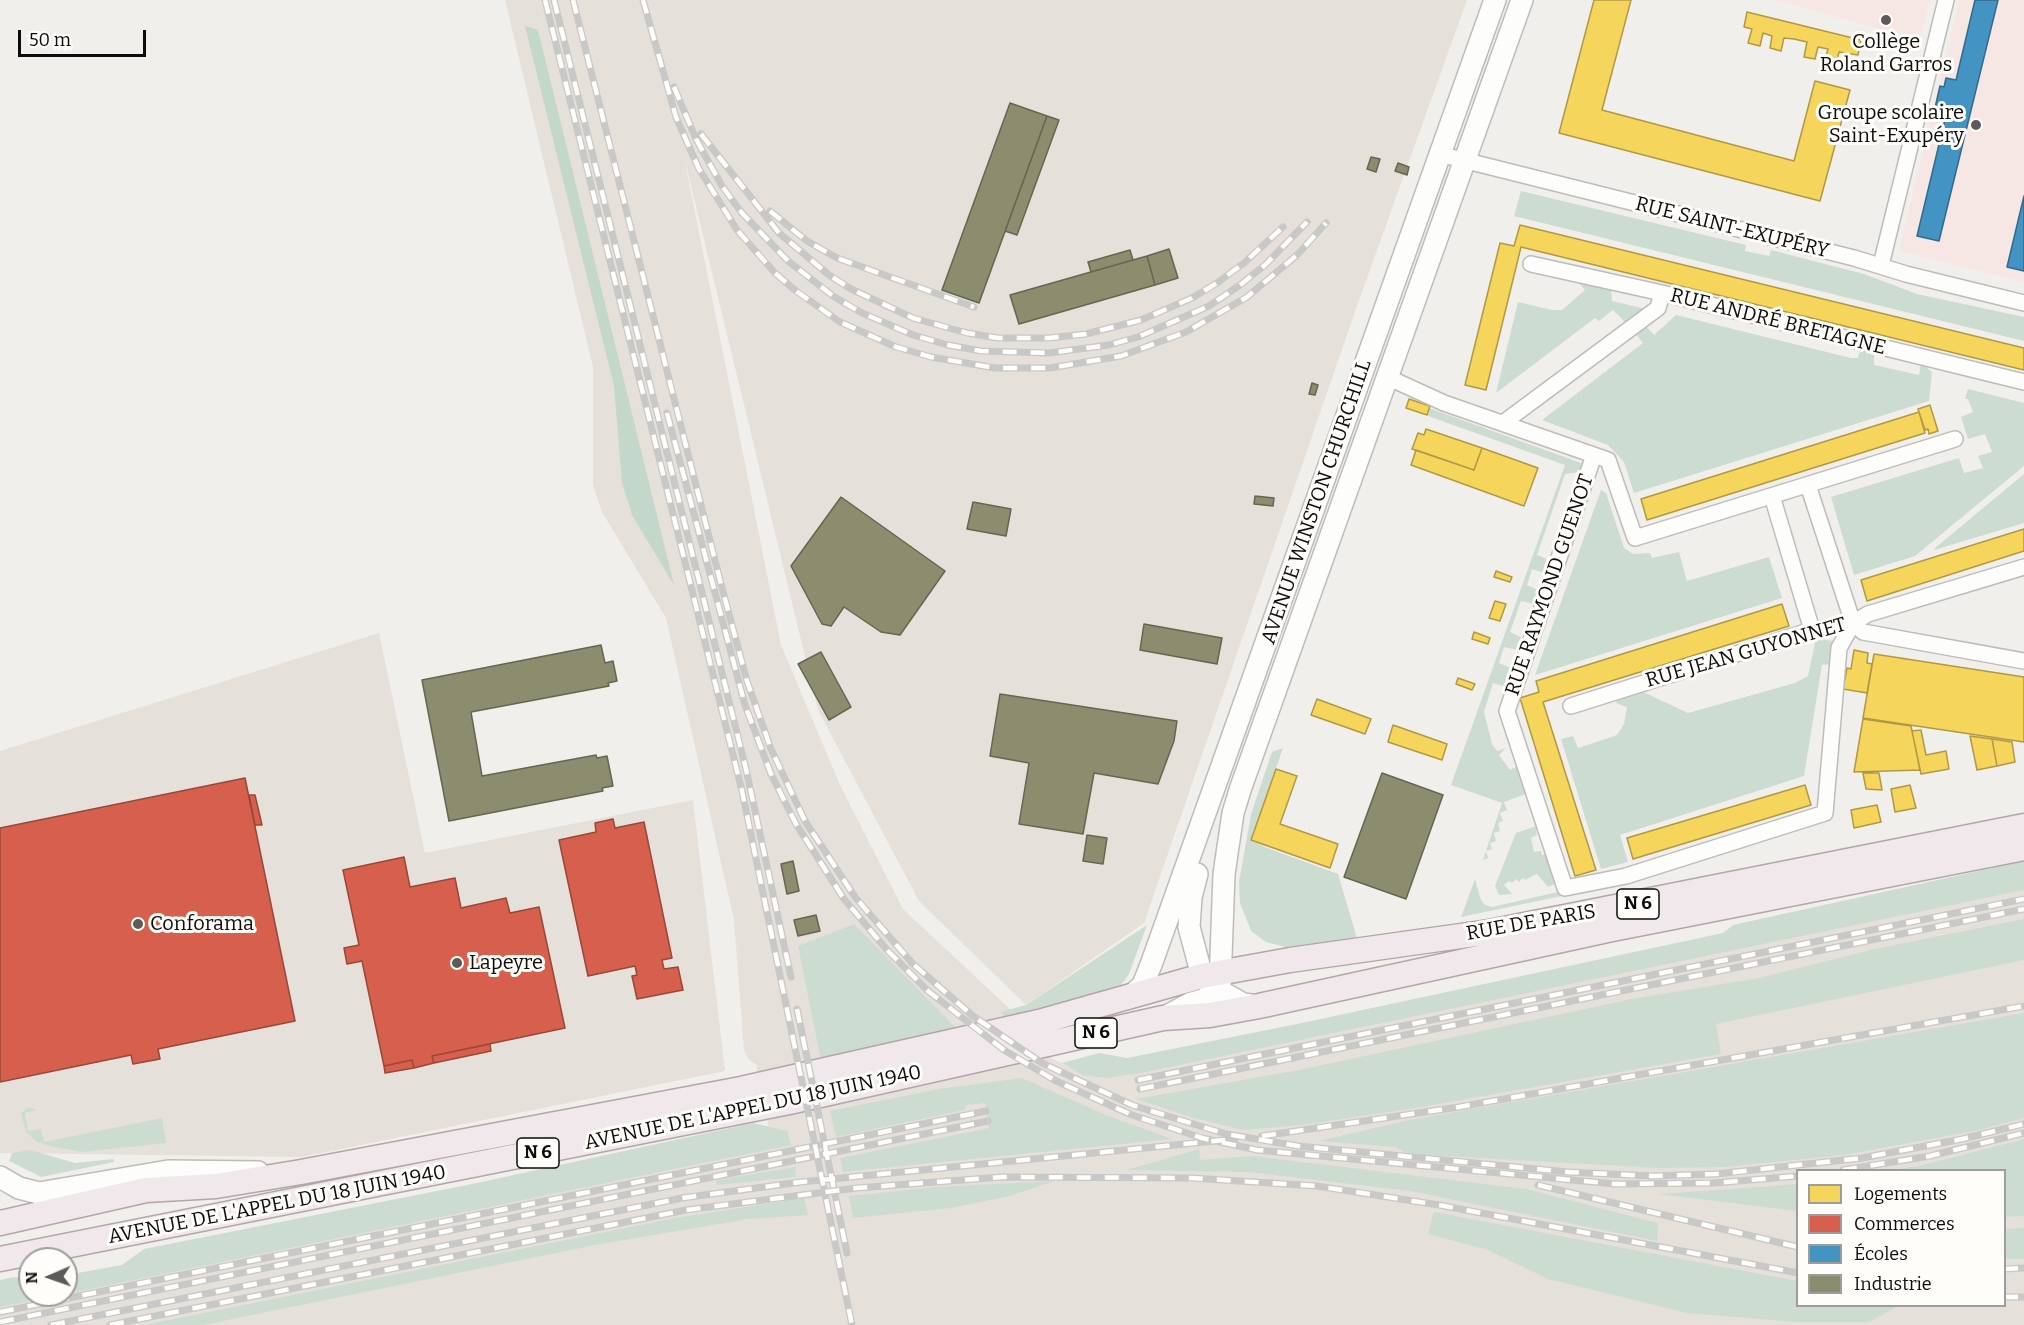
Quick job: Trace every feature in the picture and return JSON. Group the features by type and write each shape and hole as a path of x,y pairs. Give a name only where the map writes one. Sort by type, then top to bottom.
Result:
{"main road":[{"name":"AVENUE WINSTON CHURCHILL","path":"1129,998 1143,985 1149,970 1495,0"},
{"name":"AVENUE WINSTON CHURCHILL","path":"1214,979 1233,813 1522,0"},
{"path":"1224,763 1189,911 1189,927 1214,979 1243,1004 1259,1006"},
{"name":"RUE DE PARIS","path":"1214,979 1249,967 1489,932 2024,826"},
{"name":"RUE DE PARIS","path":"1259,1006 1623,927 2024,848"},
{"path":"1163,1018 1191,1003 1209,998 1214,979"},
{"name":"N 6","path":"301,1172 763,1084 1039,1022 1129,998 1214,979"},
{"name":"AVENUE DE L'APPEL DU 18 JUIN 1940","path":"0,1259 789,1102 1163,1018 1210,1015 1259,1006"},
{"path":"0,1177 19,1188 39,1193 168,1171 301,1172"},
{"name":"AVENUE DE L'APPEL DU 18 JUIN 1940","path":"0,1222 146,1190 216,1186 301,1172"}],"street":[{"path":"1881,265 1946,0"},
{"name":"RUE SAINT-EXUPÉRY","path":"1439,154 2024,303"},
{"name":"RUE ANDRÉ BRETAGNE","path":"1531,264 1662,293 2024,382"},
{"path":"1503,423 1658,308 1662,293"},
{"path":"1387,378 1444,403 1608,460 1635,538 1955,439"},
{"name":"RUE RAYMOND GUENOT","path":"1594,455 1507,711 1565,888 1626,876 1825,813 1839,648 1853,623"},
{"path":"1808,484 1853,623 1863,632 1883,638 2024,661"},
{"path":"1772,496 1812,630"},
{"name":"RUE JEAN GUYONNET","path":"1571,706 1812,630 1853,623 1868,614 2024,567"}],"shaded area":[{"path":"505,0 1467,0 1358,303 1144,923 1026,1005 919,901 818,710 684,157 781,645 840,785 903,909 1011,1010 1000,1012 1040,1052 1084,1075 2024,882 2024,1325 0,1325 0,1290 18,1293 18,1307 78,1307 78,1275 770,1134 756,1064 749,1060 744,1050 734,920 666,618 602,512 593,485 593,367"},
{"name":"Collège Roland Garros","path":"1776,0 1930,0 1919,40"},
{"name":"Groupe scolaire Saint-Exupéry","path":"1959,0 2024,0 2024,282 1899,251"},
{"path":"379,633 425,853 693,800 725,1071 302,1157 0,1153 0,751"}],"green space":[{"path":"525,26 538,30 674,585 632,515 622,483 614,386"},
{"path":"1521,191 1746,245 1745,251 1769,256 1771,250 1864,274 1917,294 2024,317 2024,341 1514,216"},
{"path":"1577,281 1611,287 1612,301 1642,308 1642,311 1627,324 1613,310 1599,321 1595,318 1496,393 1518,302 1562,310 1585,290"},
{"path":"1676,315 1851,358 1858,358 1859,353 1868,348 1874,351 1874,365 1919,375 1921,363 1932,372 1929,401 1634,493 1624,462 1608,445 1542,420 1643,343 1636,334 1646,326 1654,335"},
{"path":"1968,389 2024,403 2024,466 1915,556 1854,575 1831,497 1959,458 1964,473 1983,468 1978,456 1992,452 1985,434 1968,439 1961,417 1973,412 1968,399 1965,399"},
{"path":"1429,408 1584,464 1580,472 1565,474 1537,555 1549,560 1544,573 1532,569 1527,585 1538,590 1534,604 1521,601 1510,632 1521,637 1517,650 1504,647 1499,663 1511,668 1506,687 1493,683 1484,712 1492,744 1497,751 1506,748 1499,755 1510,770 1521,764 1532,808 1526,794 1504,802 1507,810 1500,813 1503,821 1498,823 1500,831 1494,833 1496,841 1490,843 1492,849 1486,851 1502,803 1451,785 1565,465 1428,416"},
{"path":"2024,474 2024,523 1934,550 1935,548"},
{"path":"1601,490 1606,493 1624,548 1633,554 1650,553 1652,558 1679,552 1687,581 1769,557 1782,598 1535,675"},
{"path":"1816,638 1833,641 1834,648 1831,664 1822,665 1804,776 1620,835 1628,862 1601,869 1561,739 1573,736 1578,748 1617,735 1624,724 1627,707 1616,703 1618,698 1639,690 1688,713 1795,683 1808,676"},
{"path":"1283,748 1251,840 1338,874 1357,938 1289,948 1266,942 1251,931 1240,903 1239,882 1251,814 1272,752"},
{"path":"1539,825 1541,829 1536,831 1537,835 1531,838 1534,852 1541,851 1542,855 1548,854 1555,884 1548,887 1537,874 1525,880 1523,878 1519,882 1516,879 1512,883 1509,881 1504,885 1512,894 1499,895 1495,886 1516,833"},
{"path":"2024,861 2024,890 1141,1073 1106,1078 1083,1075 1062,1063 1099,1053 1127,1058 1297,1024 1723,933 1733,925"},
{"path":"1475,879 1481,900 1485,905 1492,907 1562,891 1567,895 1461,917"},
{"path":"2024,919 2024,960 1716,1024 1721,1054 1416,1108 1302,1125 1243,1130 1194,1118 1136,1099 1299,1070 1632,999 1759,978 1875,949"},
{"path":"854,924 955,1027 821,1061 798,946"},
{"path":"1147,925 1129,974 1121,985 1007,1019 1000,1012 1026,1005"},
{"path":"2024,1013 2024,1118 1979,1130 1845,1155 1725,1167 1657,1168 1408,1154 1396,1147 1319,1141 1409,1120"},
{"path":"1022,1078 1106,1115 1172,1139 843,1172 840,1158 989,1128 985,1103 967,1105 964,1110 836,1137 830,1111 939,1089"},
{"path":"29,1107 37,1110 25,1113 28,1131 41,1129 44,1142 162,1118 166,1143 83,1152 54,1147 37,1142 26,1132 21,1113"},
{"path":"753,1123 787,1131 791,1145 78,1292 78,1273 122,1265 144,1249 477,1183"},
{"path":"2024,1139 2024,1216 2006,1217 2006,1169 1898,1169 1919,1166"},
{"path":"1199,1149 1200,1160 1252,1156 1526,1189 1658,1223 1657,1241 1410,1191 1248,1172 1127,1170"},
{"path":"30,1150 75,1163 113,1159 114,1162 41,1177 9,1161 12,1153"},
{"path":"796,1167 795,1177 716,1185 716,1180"},
{"path":"1054,1181 1010,1196 951,1208 853,1218 849,1196 936,1187"},
{"path":"1796,1184 1796,1211 1658,1194"},
{"path":"804,1198 808,1215 748,1219 595,1245 203,1325 144,1325 675,1218"},
{"path":"1434,1212 1796,1281 1796,1307 1896,1307 1869,1322 1795,1322 1687,1313 1548,1279 1488,1250 1428,1234"},
{"path":"2024,1228 2024,1259 2006,1259 2006,1229"},
{"path":"18,1278 18,1303 0,1307 0,1280"}],"building: Logements":[{"path":"1594,0 1631,0 1602,110 1794,161 1815,81 1850,90 1820,201 1559,133"},
{"path":"1747,12 1861,40 1858,55 1839,52 1836,64 1825,61 1828,49 1818,47 1815,59 1804,57 1807,42 1784,38 1781,51 1770,48 1772,36 1763,33 1760,46 1748,43 1752,29 1744,27"},
{"path":"1520,225 2024,348 2024,370 1521,247 1486,390 1465,385 1500,243 1514,246"},
{"path":"1409,399 1430,406 1427,415 1406,408"},
{"path":"1930,405 1938,431 1929,434 1928,429 1925,430 1918,409"},
{"path":"1919,412 1925,433 1647,520 1641,499"},
{"path":"1426,429 1482,448 1474,470 1412,449 1418,433 1424,435"},
{"path":"1482,448 1538,468 1524,506 1411,465 1416,450 1474,470"},
{"path":"2024,529 2024,551 1867,601 1861,580"},
{"path":"1496,571 1512,577 1510,582 1494,577"},
{"path":"1495,601 1506,604 1500,621 1489,618"},
{"path":"1782,604 1789,626 1543,702 1596,870 1575,876 1520,698 1539,692 1536,681"},
{"path":"1474,632 1490,638 1488,644 1472,639"},
{"path":"1854,650 1868,653 1867,663 1872,664 1867,693 1843,689 1847,668 1851,669"},
{"path":"1874,654 2024,677 2024,742 1863,718"},
{"path":"1458,678 1475,684 1472,690 1456,684"},
{"path":"1317,699 1371,719 1365,734 1311,715"},
{"path":"1863,719 1911,726 1920,770 1854,772"},
{"path":"1393,725 1447,744 1442,760 1388,742"},
{"path":"1921,730 1926,755 1946,751 1949,769 1921,774 1912,731"},
{"path":"1970,736 1992,739 1997,766 1977,770"},
{"path":"1992,739 2012,742 2015,762 1997,766"},
{"path":"1276,769 1297,776 1280,824 1338,844 1330,868 1251,840"},
{"path":"1863,773 1879,773 1882,790 1866,789"},
{"path":"1805,785 1811,805 1633,859 1627,838"},
{"path":"1910,785 1916,808 1895,812 1891,789"},
{"path":"1877,805 1881,822 1854,828 1851,810"}],"building: Commerces":[{"name":"Conforama","path":"245,778 295,1021 158,1049 160,1059 133,1064 131,1055 0,1082 0,828"},
{"path":"249,795 255,795 262,825 255,825"},
{"path":"613,819 615,828 644,822 672,958 662,960 664,969 678,967 683,990 637,999 632,976 637,975 635,966 588,976 559,840 596,832 595,823"},
{"name":"Lapeyre","path":"404,857 410,887 455,878 461,908 506,898 510,913 539,907 565,1028 432,1056 434,1063 414,1068 412,1060 384,1066 362,961 347,964 344,948 359,945 343,870"},
{"path":"490,1044 491,1051 434,1063 432,1056"},
{"path":"412,1060 414,1068 385,1073 384,1066"}],"building: Écoles":[{"path":"1975,0 1998,0 1939,241 1917,236 1947,111 1935,108 1940,86 1944,87 1946,78 1956,80"},
{"path":"2024,196 2024,271 2007,267"}],"building: Industrie":[{"path":"1010,103 1047,116 979,303 942,290"},
{"path":"1047,116 1059,120 1017,235 1005,231"},
{"path":"1371,157 1380,159 1376,172 1367,169"},
{"path":"1398,163 1409,167 1407,175 1395,171"},
{"path":"1169,249 1178,278 1155,285 1147,256"},
{"path":"1130,250 1133,260 1091,272 1088,262"},
{"path":"1147,256 1155,285 1019,324 1010,295"},
{"path":"1312,383 1318,385 1315,395 1309,394"},
{"path":"1255,496 1274,498 1273,506 1254,504"},
{"path":"841,497 945,571 900,635 881,632 844,607 831,626 822,624 791,566"},
{"path":"973,502 1011,509 1006,536 967,529"},
{"path":"1144,624 1222,638 1217,664 1140,650"},
{"path":"601,645 605,663 613,661 617,681 608,683 609,686 471,712 482,776 596,755 597,758 607,756 613,786 602,788 603,791 449,821 422,680"},
{"path":"821,652 851,707 829,720 798,664"},
{"path":"1000,694 1177,721 1174,741 1158,784 1094,773 1083,834 1019,824 1029,763 990,756"},
{"path":"1382,773 1443,795 1406,899 1344,877"},
{"path":"1087,835 1107,838 1103,864 1083,861"},
{"path":"793,861 799,891 787,894 781,864"},
{"path":"816,915 820,931 798,936 794,920"}],"railway":[{"path":"545,0 742,791 852,1325"},
{"path":"554,0 746,769 791,977"},
{"path":"573,0 721,584 747,681 771,749 805,821 855,897 913,964 973,1016 1042,1063 1132,1105 1226,1134 1298,1146 1568,1172 1652,1176 1716,1174 1862,1158 1962,1139 2024,1124"},
{"path":"643,0 676,117 699,169 737,230 775,273 796,291 840,322 896,347 931,357 995,368 1050,368 1121,356 1186,332 1247,297 1297,255 1326,223"},
{"path":"674,87 696,139 722,186 742,213 788,261 833,296 860,312 913,335 948,345 981,351 1049,353 1109,345 1138,337 1209,306 1240,285 1265,265 1307,222"},
{"path":"701,134 779,233 829,275 851,289 913,318 967,333 998,338 1049,338 1086,334 1141,320 1192,298 1217,283 1244,263 1283,227"},
{"path":"770,211 807,241 837,258 974,307"},
{"path":"667,413 745,705 771,774 796,824 844,899 887,950 928,991 1004,1050 1056,1081 1132,1115 1202,1138 1257,1150 1615,1184 1714,1183 1796,1176"},
{"path":"1138,1080 2024,899"},
{"path":"1140,1089 2024,909"},
{"path":"1262,1136 1459,1107 2024,1006"},
{"path":"797,1009 847,1253"},
{"path":"0,1312 986,1111"},
{"path":"0,1322 988,1121"},
{"path":"1849,1169 1930,1156 2024,1133"},
{"path":"51,1325 682,1198 801,1182 1235,1139"},
{"path":"110,1325 686,1210 857,1188 1002,1177 1192,1178 1317,1186 1439,1205 1796,1273"},
{"path":"1538,1185 1796,1247"},
{"path":"2006,1269 2024,1268"},
{"path":"2006,1297 2024,1297"}],"place":[{"name":"Collège Roland Garros","path":"1886,20"},
{"name":"Groupe scolaire Saint-Exupéry","path":"1976,125"},
{"name":"Conforama","path":"138,924"},
{"name":"Lapeyre","path":"457,963"}]}
